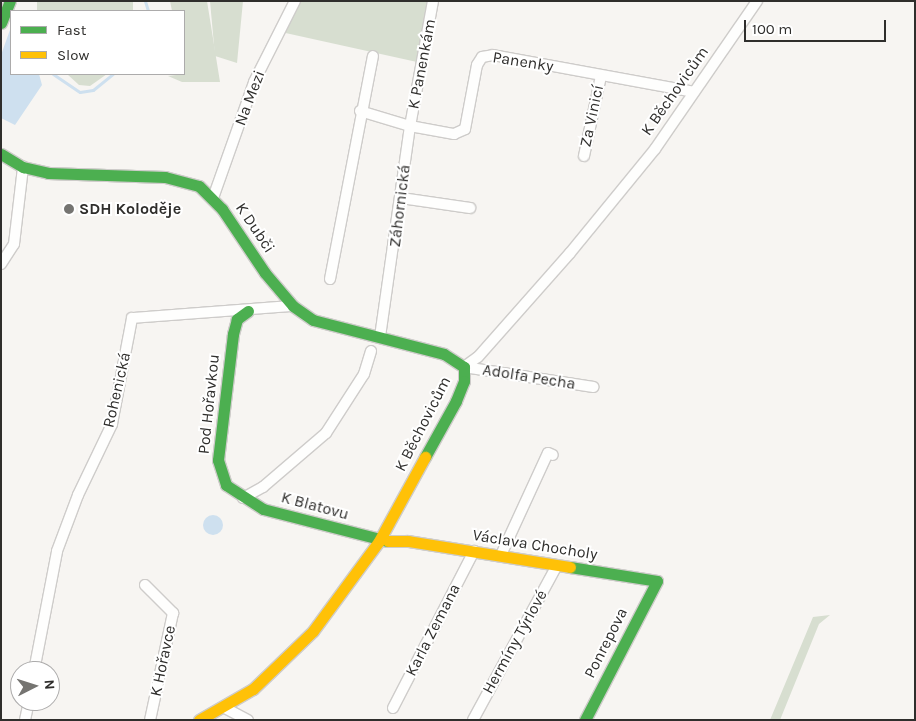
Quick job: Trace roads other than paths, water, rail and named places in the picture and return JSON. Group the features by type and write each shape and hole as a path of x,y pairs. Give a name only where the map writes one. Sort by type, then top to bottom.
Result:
{"street":[{"path":"1,23 10,1"},
{"name":"Na Mezi","path":"213,198 254,82 295,1"},
{"name":"K Panenkám","path":"410,126 433,1"},
{"name":"K Běchovicům","path":"199,720 225,708 276,670 313,630 380,541 461,390 464,368 478,357 570,253 655,149 757,1"},
{"name":"Panenky","path":"410,126 454,134 464,129 476,65 482,57 492,55 694,92"},
{"path":"330,279 360,111 373,56"},
{"name":"Za Vinicí","path":"584,156 601,76"},
{"path":"360,111 410,126"},
{"name":"Záhornická","path":"380,337 410,126"},
{"name":"K Dubči","path":"1,154 24,167 73,176 183,180 199,186 213,198 265,274 293,306 313,320 334,328 380,337 444,354 464,368"},
{"path":"1,264 14,244 24,167"},
{"path":"401,198 470,208"},
{"name":"Rohenická","path":"36,661 57,551 78,495 112,424 132,318 248,311 293,306"},
{"name":"Pod Hořavkou","path":"243,498 226,485 218,460 230,386 233,334 236,320 248,311"},
{"path":"243,498 270,482 326,433 364,374 371,351"},
{"name":"Adolfa Pecha","path":"464,368 593,387"},
{"path":"501,555 548,453 553,455"},
{"name":"K Blatovu","path":"243,498 263,509 380,541 408,541"},
{"name":"Václava Chocholy","path":"408,541 657,581"},
{"name":"Karla Zemana","path":"393,708 474,551"},
{"name":"Hermíny Týrlové","path":"472,720 557,565"},
{"name":"Ponrepova","path":"585,720 657,581"},
{"name":"K Hořavce","path":"145,585 174,613 150,720"},
{"path":"225,708 248,720"}],"water":[{"path":"10,30 10,75 39,75 42,85 15,125 1,118 1,55"},
{"path":"213,515 220,518 223,525 220,532 213,535 206,532 203,525 206,518"}],"waterway":[{"path":"145,1 148,10"},
{"path":"54,75 80,92 93,90 112,75"}],"place":[{"name":"SDH Koloděje","path":"69,209"}]}
